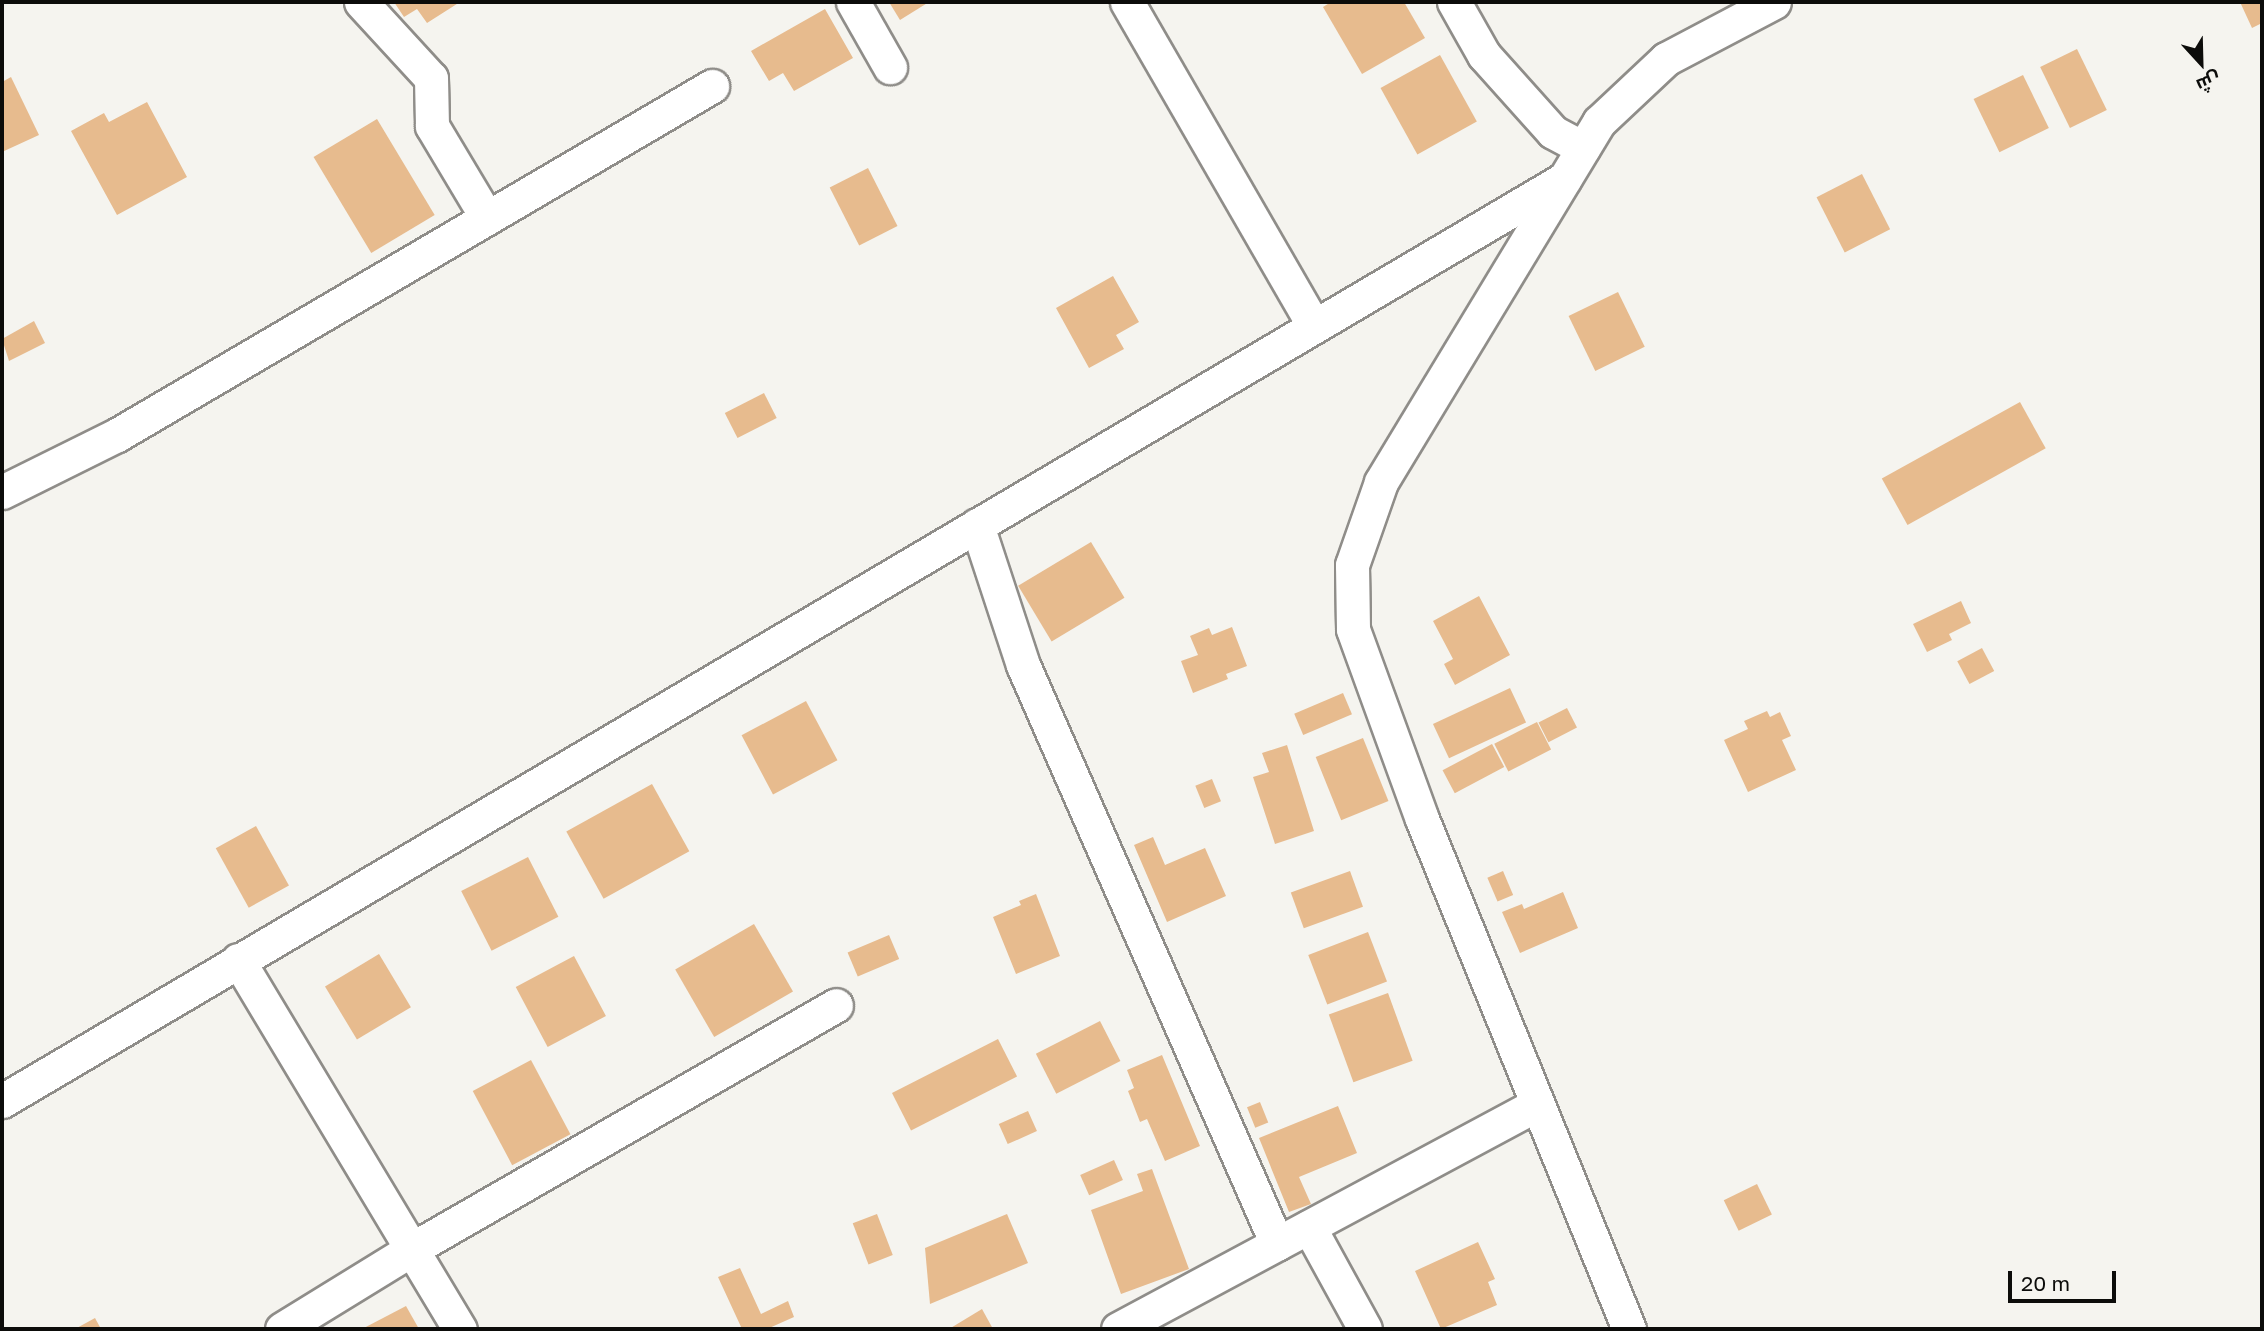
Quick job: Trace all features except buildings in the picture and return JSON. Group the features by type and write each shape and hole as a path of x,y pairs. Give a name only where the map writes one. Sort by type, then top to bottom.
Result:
{"street":[{"path":"362,2 430,78 432,126 487,218"},
{"path":"853,2 890,67"},
{"path":"1127,2 1314,326"},
{"path":"1454,2 1484,55 1553,132 1583,148"},
{"path":"1629,1329 1422,819 1353,629 1352,565 1381,481 1599,122 1666,59 1774,2"},
{"path":"2,492 117,435 712,86"},
{"path":"2,1101 1564,179"},
{"path":"977,526 1023,664 1277,1244"},
{"path":"238,960 460,1329"},
{"path":"282,1329 412,1249 836,1005"},
{"path":"1118,1329 1536,1105"},
{"path":"1309,1227 1366,1329"}]}
